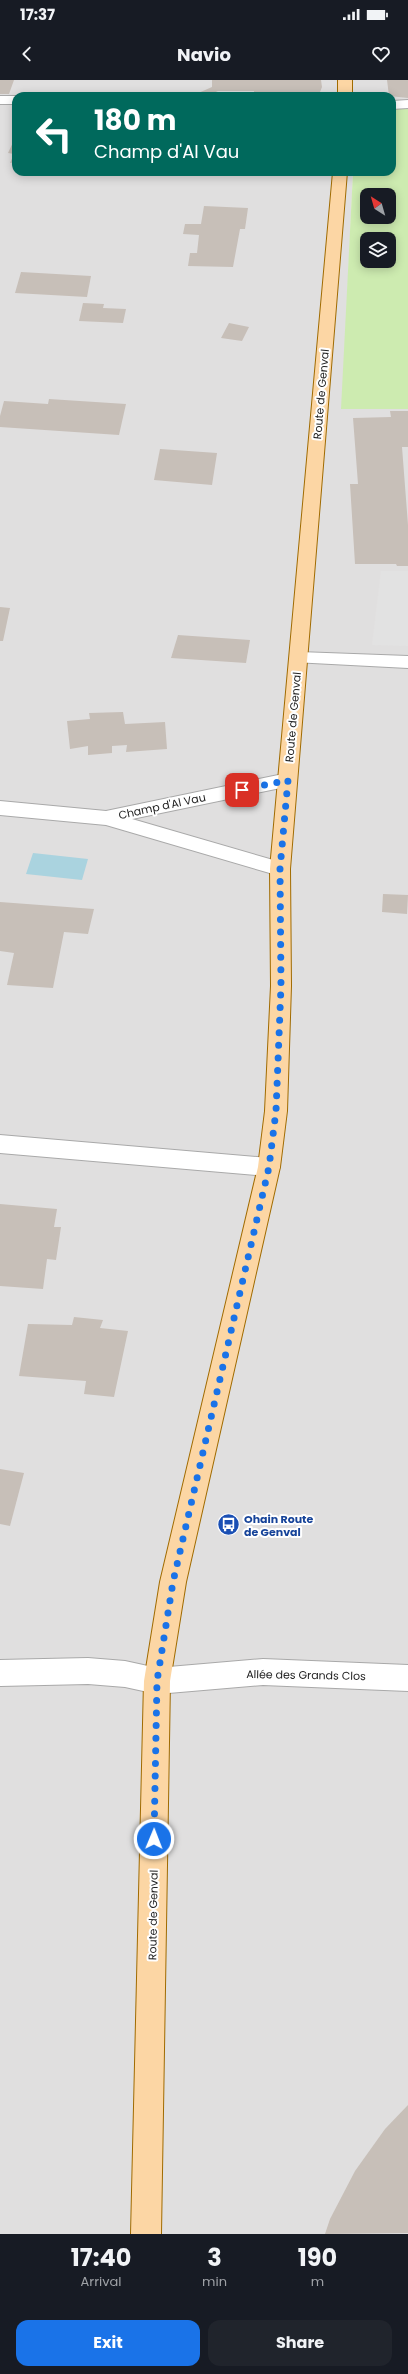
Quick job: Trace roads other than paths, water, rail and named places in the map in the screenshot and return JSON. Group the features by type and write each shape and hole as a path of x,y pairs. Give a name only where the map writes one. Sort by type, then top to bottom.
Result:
{"main road":[{"path":"345,80 345,92"},
{"name":"Route de Genval","path":"146,2234 157,1681 173,1582 269,1167 276,1111 281,986 280,869 340,176"}],"street":[{"path":"0,100 12,100"},
{"path":"396,105 408,104"},
{"path":"299,658 408,662"},
{"name":"Champ d'Al Vau","path":"106,818 288,780"},
{"name":"Champ d'Al Vau","path":"0,808 106,818 280,869"},
{"path":"0,1144 269,1167"},
{"name":"Allée des Grands Clos","path":"0,1673 88,1671 125,1674 157,1681 263,1672 408,1678"}],"water":[{"path":"33,853 88,859 82,880 26,874"}],"place":[{"name":"Ohain Route de Genval","path":"229,1525"}]}
